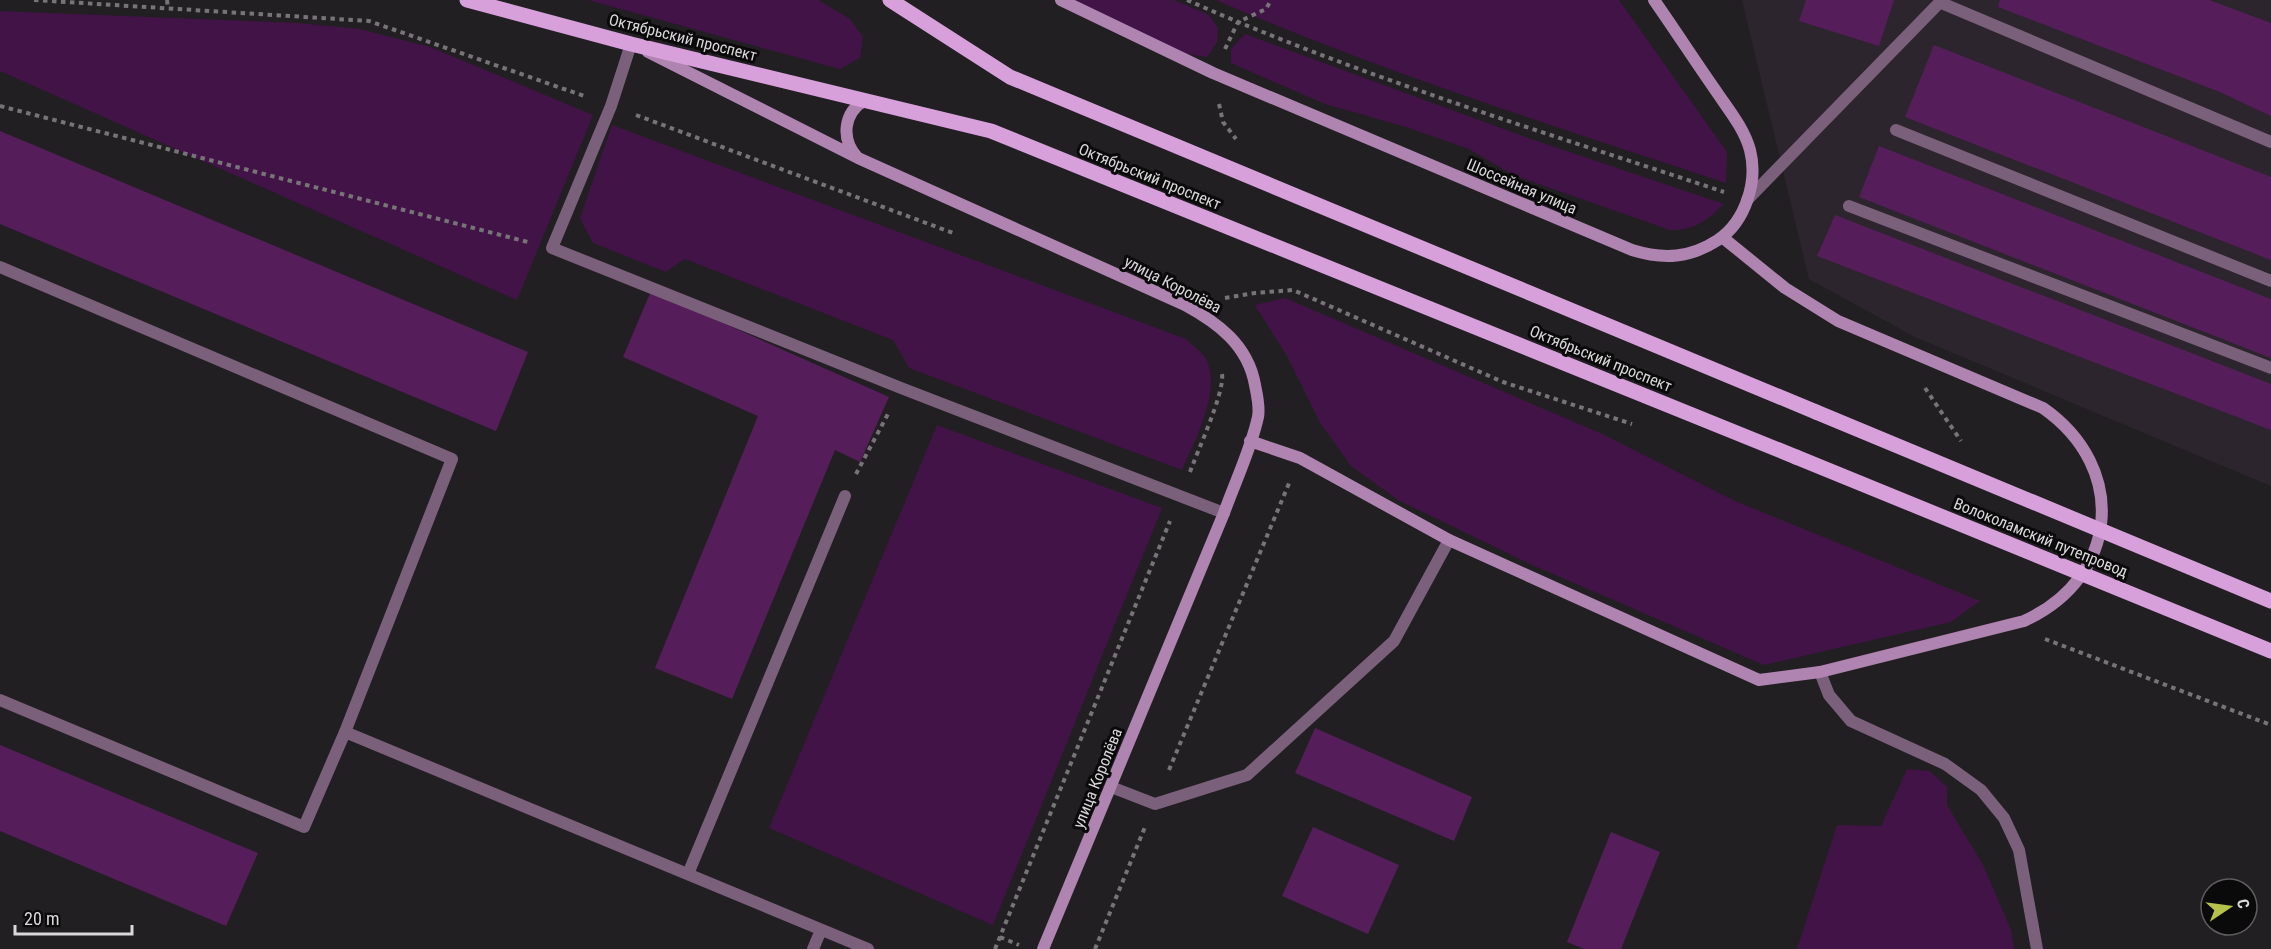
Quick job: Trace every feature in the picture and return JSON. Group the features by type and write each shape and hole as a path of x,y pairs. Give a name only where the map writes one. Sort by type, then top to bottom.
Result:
{"main road":[{"name":"Октябрьский проспект","path":"467,0 631,44 991,131 1796,457"},
{"name":"Октябрьский проспект","path":"890,0 1010,77 1816,412"},
{"name":"Шоссейная улица","path":"1061,0 1213,73 1632,250 1649,256 1667,258 1705,248 1722,237 1735,224 1747,200 1752,162 1745,137 1654,0"},
{"name":"улица Королёва","path":"631,44 858,158 1185,305 1222,328 1236,342 1246,358 1254,376 1258,415 1250,441 1224,513 1043,949"},
{"path":"858,158 851,150 846,128 853,112 865,100"},
{"path":"1250,441 1299,458 1449,540 1759,680 1820,672 2008,625 2039,614 2066,595 2077,582 2094,553 2100,529 2102,504 2095,472 2080,442 2057,418 2043,408 1838,321 1785,288 1722,237"},
{"name":"Волоколамский путепровод","path":"1816,412 2271,601"},
{"name":"Волоколамский путепровод","path":"1796,457 2271,651"}],"lane":[{"path":"1747,200 1941,1 2271,142"},
{"path":"631,44 611,106 552,248 901,388 1224,513"},
{"path":"1896,130 2271,281"},
{"path":"1849,206 2271,368"},
{"path":"0,267 452,459 345,732 304,828 0,700"},
{"path":"688,874 844,496"},
{"path":"1111,787 1155,804 1247,775 1394,641 1449,540"},
{"path":"1820,672 1829,695 1851,721 1945,764 1981,790 2004,818 2019,850 2037,949"},
{"path":"345,732 868,949"},
{"path":"813,949 821,930"}],"path":[{"path":"167,0 168,8"},
{"path":"1187,0 1375,75 1747,200"},
{"path":"1238,141 1223,122 1213,73 1238,22 1266,9 1271,0"},
{"path":"0,106 552,248"},
{"path":"1185,305 1255,293 1293,290 1503,382 1635,425"},
{"path":"995,949 1180,497 1218,397 1223,378 1220,368"},
{"path":"844,496 901,388"},
{"path":"1095,949 1299,458"},
{"path":"2008,625 2271,725"},
{"path":"1000,937 1028,949"}],"shaded area":[{"path":"588,0 818,0 850,19 863,37 860,58 840,69"},
{"path":"1063,0 1174,0 1209,15 1218,28 1217,42 1207,57 1187,54"},
{"path":"1216,0 1619,0 1727,152 1726,183 1405,75"},
{"path":"1742,0 2271,0 2271,486 1915,337 1809,279"},
{"path":"0,11 298,23 360,29 430,47 593,115 517,300 0,71"},
{"path":"1245,34 1531,139 1724,204 1694,226 1670,230 1513,175 1469,149 1406,127 1325,104 1231,63 1231,49"},
{"path":"612,125 1186,339 1206,359 1211,385 1200,430 1182,470 909,368 893,340 685,259 666,272 593,243 580,218"},
{"path":"1285,298 1600,433 1735,501 1980,601 1951,622 1764,665 1530,564 1398,500 1351,466 1320,423 1288,358 1255,305"},
{"path":"937,425 1162,508 993,925 769,828"},
{"path":"1907,769 1930,771 1947,787 1947,805 1983,865 2011,930 2014,949 1797,949 1837,825 1881,826"}],"building":[{"path":"1806,0 1894,0 1879,46 1799,21"},
{"path":"2000,0 2209,0 2271,23 2271,116 2220,92 1998,7"},
{"path":"1934,45 2271,177 2271,260 1905,117"},
{"path":"0,131 528,352 496,431 0,224"},
{"path":"1879,146 2271,299 2271,358 1859,197"},
{"path":"1835,215 2271,384 2271,430 1817,256"},
{"path":"651,291 889,397 860,462 835,450 732,699 655,668 758,416 623,357"},
{"path":"1315,728 1472,797 1454,841 1295,773"},
{"path":"0,745 258,853 226,926 0,831"},
{"path":"1313,827 1399,865 1368,934 1282,896"},
{"path":"1611,832 1660,852 1621,949 1584,949 1567,942"}]}
